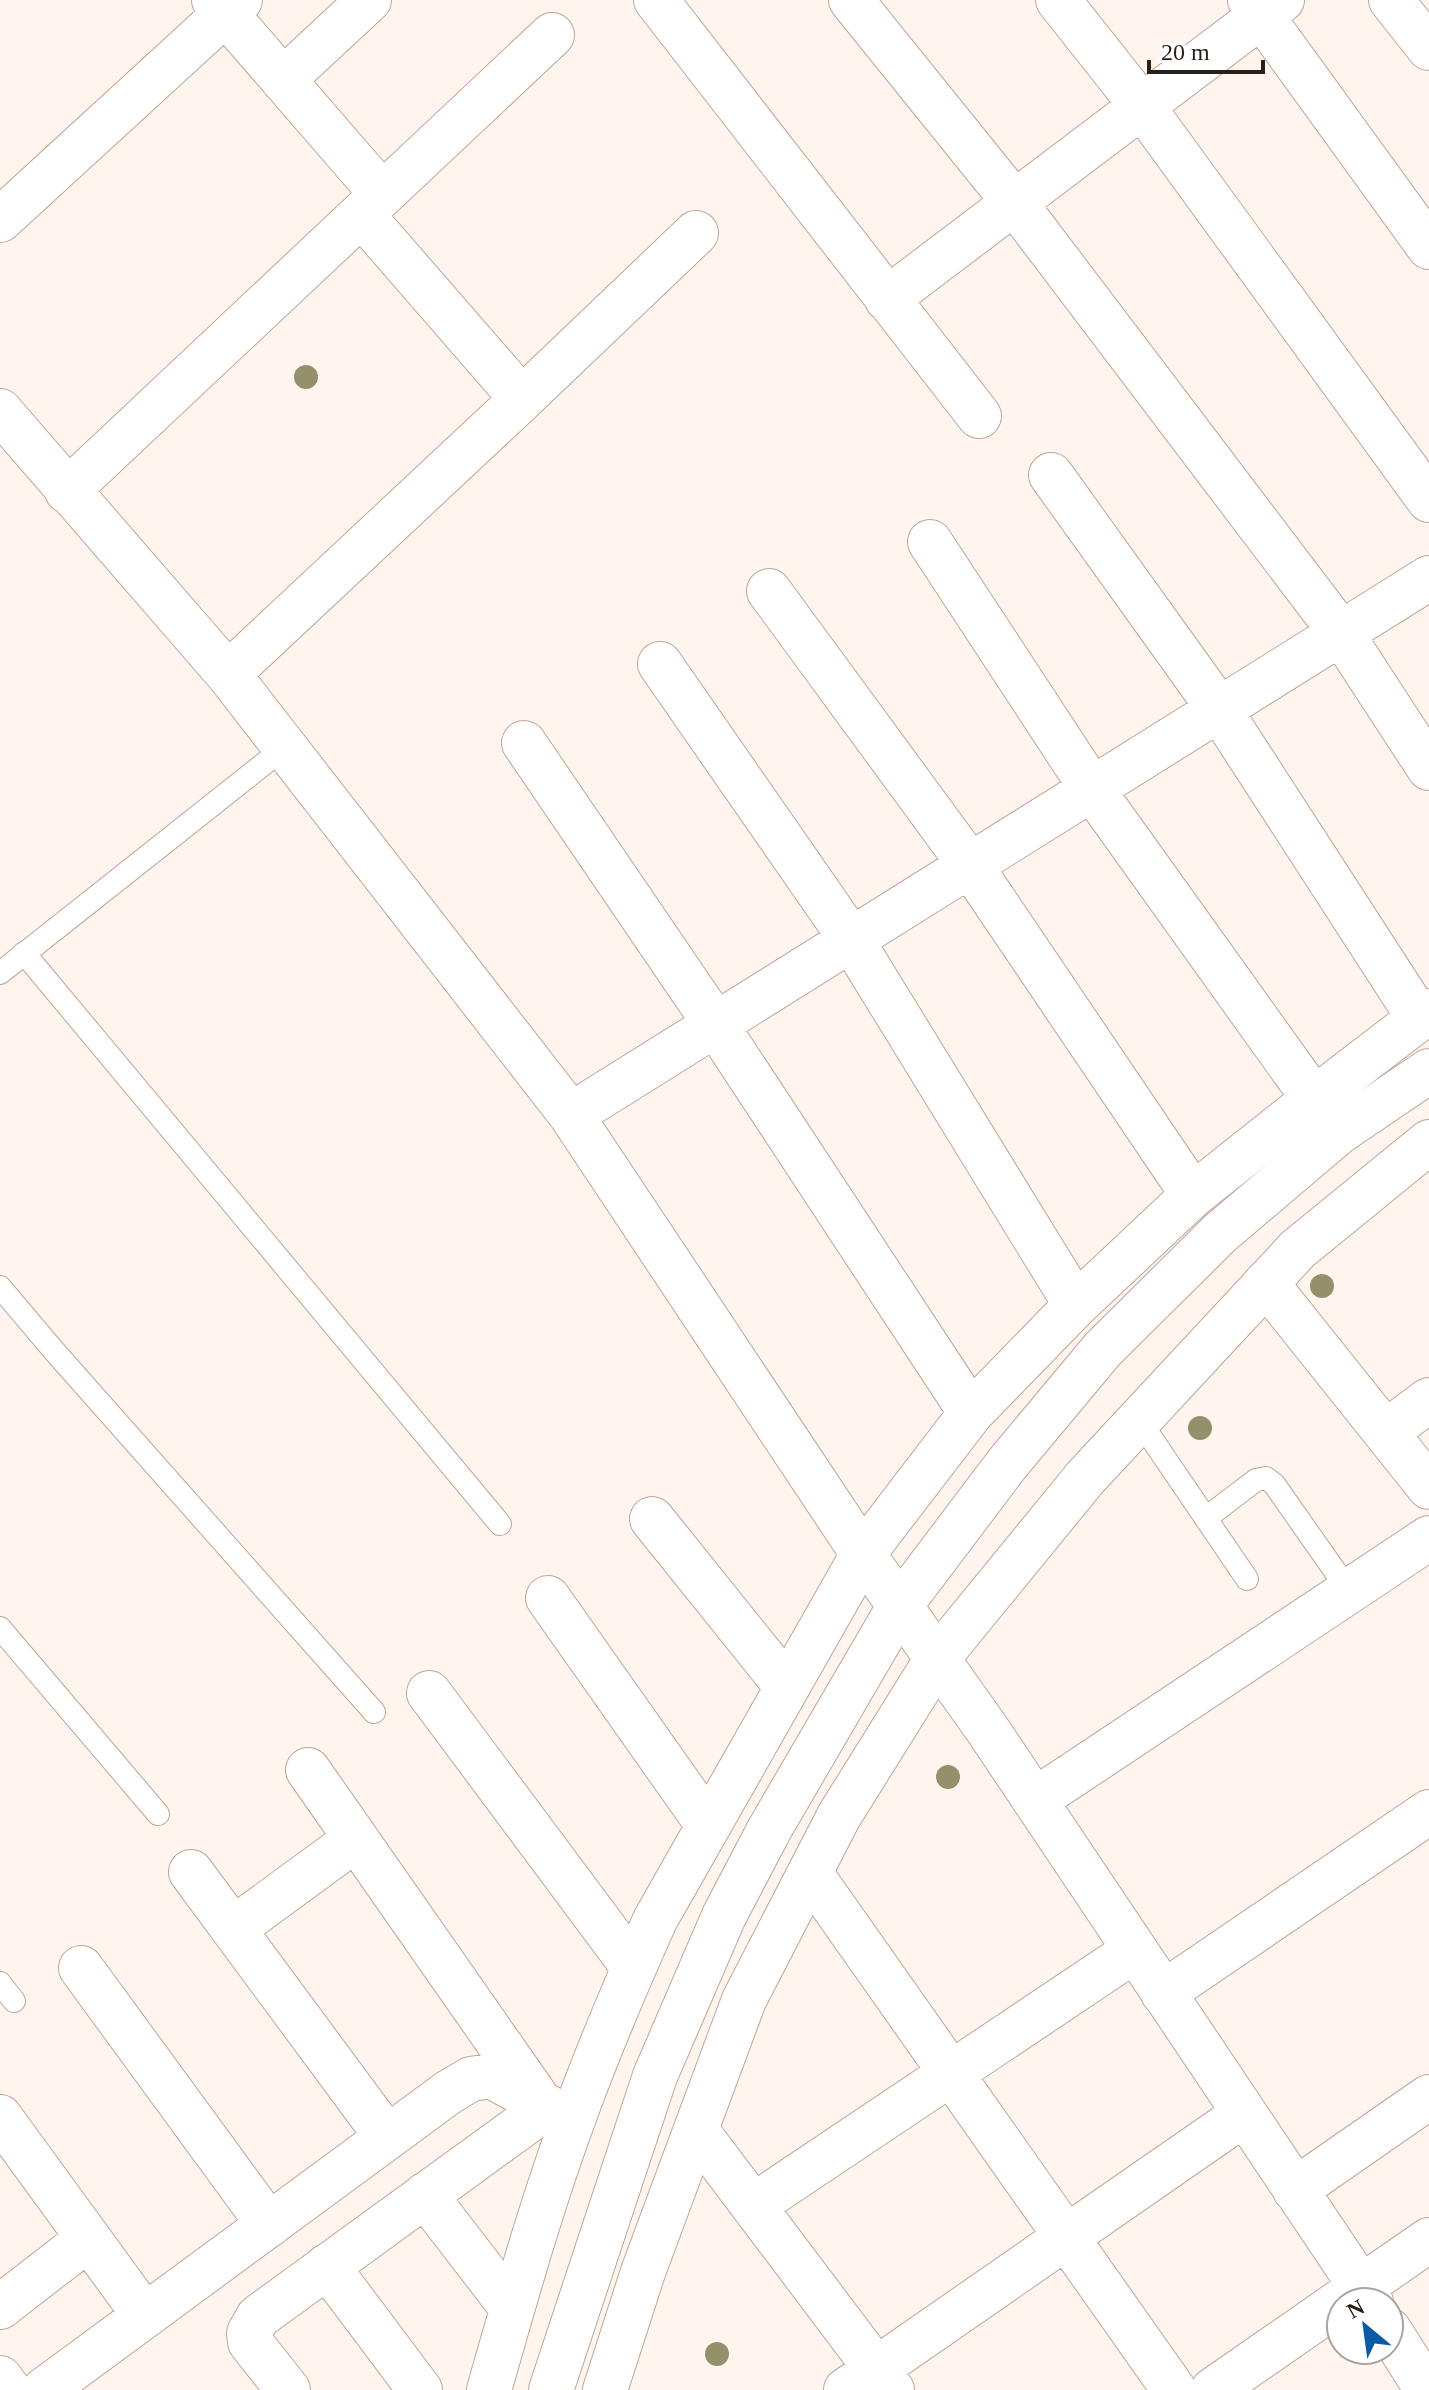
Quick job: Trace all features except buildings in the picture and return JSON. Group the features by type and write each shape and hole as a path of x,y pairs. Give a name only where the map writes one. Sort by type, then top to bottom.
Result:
{"street":[{"path":"283,80 369,0"},
{"path":"656,0 979,416"},
{"path":"851,0 1014,202 1341,633 1429,768"},
{"path":"1058,0 1142,106 1429,500"},
{"path":"1391,0 1429,48"},
{"path":"0,220 226,4 372,205 522,399"},
{"path":"887,299 1142,106 1265,5 1429,247"},
{"path":"67,491 552,35"},
{"path":"228,674 696,233"},
{"path":"0,411 228,674 571,1115 863,1554 1035,1800 1361,2286"},
{"path":"489,2390 512,2308 554,2110 634,1968 655,1920 863,1554 971,1413 1076,1305 1193,1195 1424,1014 1219,709 1051,475"},
{"path":"930,542 1092,789 1314,1099"},
{"path":"571,1115 1429,578"},
{"path":"769,591 970,865 1193,1195"},
{"path":"660,664 851,939 1076,1305"},
{"path":"524,743 716,1025 971,1413"},
{"path":"551,2390 655,2076 724,1916 769,1830 899,1607 1007,1464 1103,1349 1232,1223 1339,1132 1429,1071"},
{"path":"605,2390 643,2272 744,2000 839,1816 937,1659 1085,1478 1298,1249 1429,1142"},
{"path":"1266,1283 1429,1487"},
{"path":"1386,1432 1429,1400"},
{"path":"652,1519 787,1687"},
{"path":"1035,1800 1349,1591 1423,1555"},
{"path":"548,1598 708,1825"},
{"path":"429,1693 634,1968"},
{"path":"308,1770 554,2110"},
{"path":"1163,1993 1429,1812"},
{"path":"233,1929 356,1839"},
{"path":"191,1872 387,2137"},
{"path":"810,1873 1174,2390"},
{"path":"753,2206 1135,1950"},
{"path":"81,1968 269,2225"},
{"path":"44,2390 387,2137 471,2079 491,2076 554,2110"},
{"path":"1295,2190 1429,2097"},
{"path":"288,2390 250,2342 249,2333 258,2317 425,2195 554,2110"},
{"path":"696,2130 753,2206 871,2383 1066,2238 1244,2114"},
{"path":"0,2117 145,2316"},
{"path":"425,2195 512,2308"},
{"path":"0,2307 88,2239"},
{"path":"1375,2286 1429,2240"},
{"path":"327,2266 420,2390"},
{"path":"1213,2390 1325,2320"},
{"path":"1405,2355 1427,2390"},
{"path":"0,2378 9,2390"}],"lane":[{"path":"0,973 284,748"},
{"path":"24,953 500,1524"},
{"path":"0,1287 374,1712"},
{"path":"1139,1420 1247,1579"},
{"path":"1206,1518 1256,1480 1266,1478 1274,1484 1349,1591"},
{"path":"0,1628 158,1814"}]}
